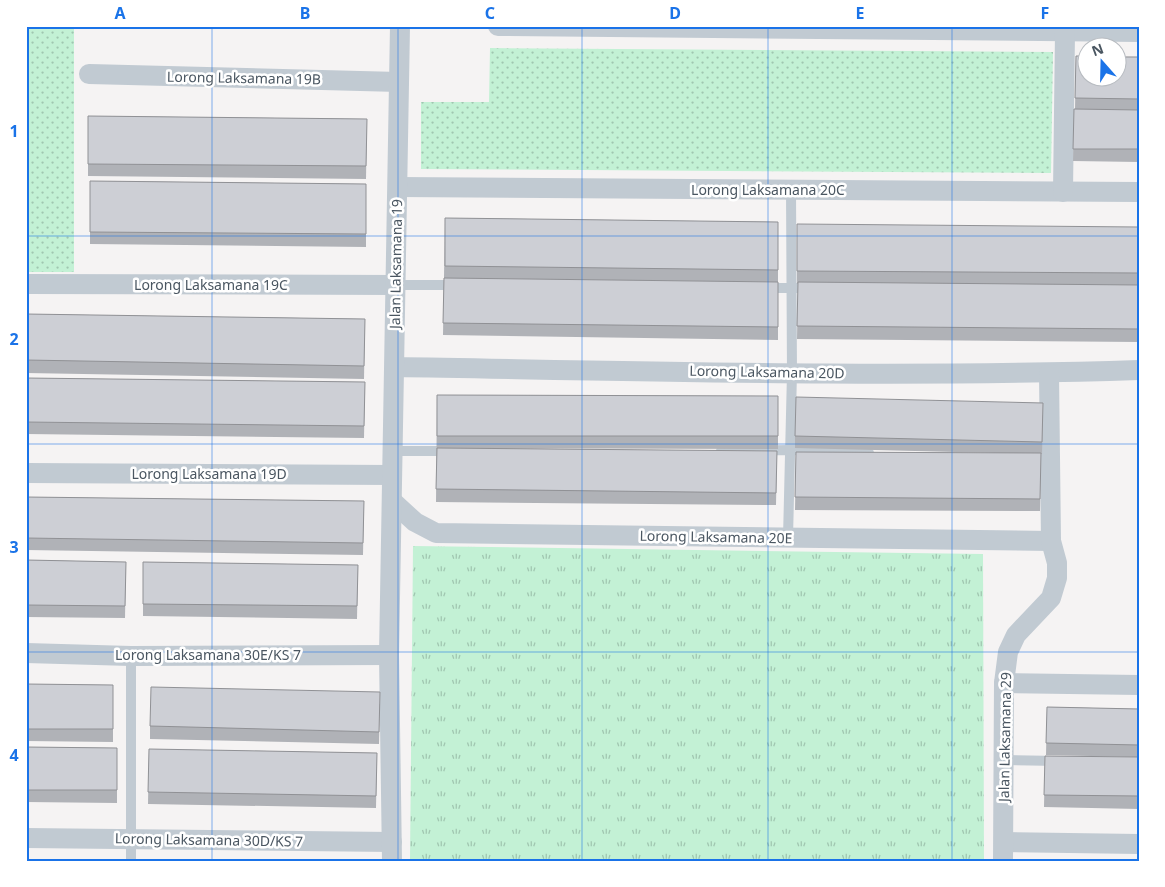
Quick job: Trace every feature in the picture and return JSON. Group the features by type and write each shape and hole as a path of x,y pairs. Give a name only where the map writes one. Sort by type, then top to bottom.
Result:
{"street":[{"name":"Jalan Laksamana 19","path":"392,851 389,655 400,26"},
{"path":"498,26 1139,32"},
{"path":"1063,192 1070,115 1065,32"},
{"name":"Lorong Laksamana 19B","path":"89,74 400,82"},
{"name":"Lorong Laksamana 20C","path":"398,187 1139,192"},
{"name":"Lorong Laksamana 19C","path":"26,284 396,285"},
{"name":"Lorong Laksamana 20D","path":"394,367 792,373 1049,373 1139,370"},
{"name":"Jalan Laksamana 29","path":"1004,851 1004,683 1008,652 1016,635 1051,598 1057,578 1057,563 1051,541 1045,457 1049,373"},
{"name":"Lorong Laksamana 19D","path":"26,473 392,475"},
{"name":"Lorong Laksamana 20E","path":"392,501 415,522 436,533 1051,541"},
{"name":"Lorong Laksamana 30E/KS 7","path":"26,653 130,656 389,655"},
{"path":"1004,683 1139,685"},
{"name":"Lorong Laksamana 30D/KS 7","path":"26,838 131,840 392,851"},
{"path":"1004,851 1139,844"}],"lane":[{"path":"788,538 792,373 791,190"},
{"path":"396,285 472,286"},
{"path":"752,288 819,288"},
{"path":"712,451 790,450 877,453"},
{"path":"393,451 460,451"},
{"path":"130,656 131,861"},
{"path":"1004,760 1071,761"}],"green space":[{"path":"26,26 74,26 74,272 26,272"},
{"path":"490,48 1053,52 1051,173 421,169 421,102 489,102"},
{"path":"413,546 983,554 984,861 410,861"}],"building":[{"path":"1076,56 1078,56 1078,88 1128,88 1128,57 1139,57 1139,99 1075,98"},
{"path":"1074,109 1139,110 1139,149 1073,149"},
{"path":"88,116 367,119 366,166 88,164"},
{"path":"90,181 366,184 366,234 90,232"},
{"path":"445,218 778,222 778,270 445,266"},
{"path":"797,224 1139,227 1139,273 797,271"},
{"path":"444,278 778,282 778,327 443,323"},
{"path":"798,282 1139,285 1139,329 797,326"},
{"path":"26,314 365,319 364,366 26,360"},
{"path":"26,378 365,382 364,426 26,422"},
{"path":"437,395 778,396 778,436 437,436"},
{"path":"796,397 1043,403 1042,442 795,436"},
{"path":"437,448 777,451 776,493 436,489"},
{"path":"796,452 1041,453 1040,499 795,497"},
{"path":"26,497 364,501 363,543 26,538"},
{"path":"26,560 126,562 125,606 26,605"},
{"path":"143,562 358,565 357,606 143,604"},
{"path":"26,684 113,685 113,729 26,729"},
{"path":"151,687 380,692 379,732 150,726"},
{"path":"1047,707 1139,709 1139,745 1046,743"},
{"path":"26,747 117,748 117,790 26,790"},
{"path":"149,749 377,753 376,796 148,792"},
{"path":"1045,756 1139,757 1139,796 1044,795"}]}
